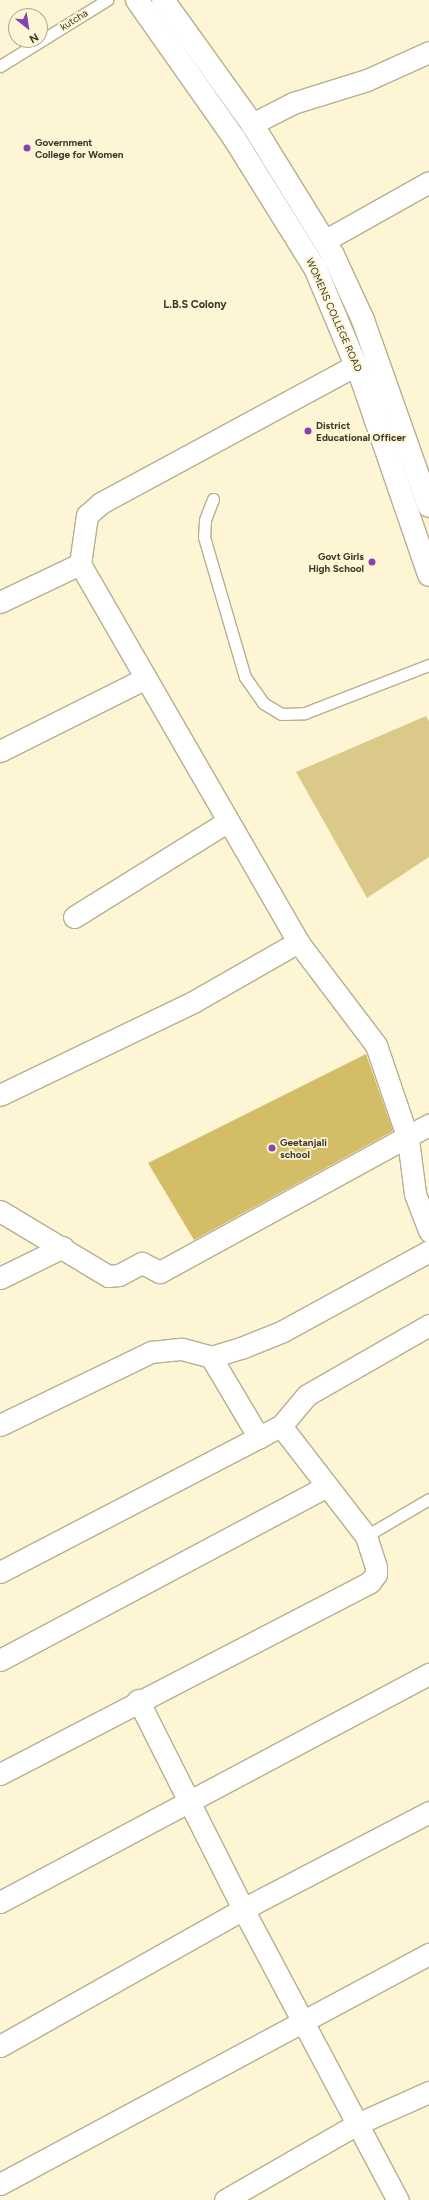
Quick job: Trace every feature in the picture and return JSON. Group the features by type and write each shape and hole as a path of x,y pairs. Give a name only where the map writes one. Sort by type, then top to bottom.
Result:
{"main road":[{"name":"WOMENS COLLEGE ROAD","path":"137,0 214,111 315,268 356,365 429,575"},
{"path":"163,0 252,124 324,241 363,320 429,506"},
{"path":"214,111 233,98"}],"street":[{"path":"252,124 293,103 366,80 429,52"},
{"path":"324,241 429,182"},
{"path":"356,365 101,503 87,515 80,564 298,942 376,1045 408,1138 414,1194 429,1231"},
{"path":"0,602 80,564"},
{"path":"0,751 146,678"},
{"path":"74,917 228,820"},
{"path":"0,1095 195,1000 298,942"},
{"path":"0,1211 63,1247 108,1276 119,1275 142,1262 160,1272 408,1138 429,1125"},
{"path":"0,1278 63,1247"},
{"path":"0,1425 151,1352 182,1349 213,1357 241,1348 283,1331 429,1251"},
{"path":"0,1572 259,1438 289,1416 429,1325"},
{"path":"213,1357 259,1438"},
{"path":"0,1774 138,1700 370,1582 376,1574 371,1533 327,1486 289,1416"},
{"path":"0,1660 327,1486"},
{"path":"0,1902 429,1674"},
{"path":"138,1700 243,1909 398,2200"},
{"path":"0,2046 243,1909 429,1812"},
{"path":"0,2184 429,1954"},
{"path":"225,2200 357,2124 429,2092"}],"lane":[{"name":"kutcha","path":"0,66 107,0"},
{"path":"213,499 205,520 204,536 245,677 263,703 281,714 305,713 429,665"},
{"path":"371,1533 429,1499"}],"shaded area":[{"path":"426,716 429,721 429,857 367,898 296,772"}],"building":[{"name":"Geetanjali school","path":"366,1054 393,1131 194,1240 148,1163"}],"place":[{"name":"Government College for Women","path":"27,148"},
{"name":"District Educational Officer","path":"308,431"},
{"name":"Govt Girls High School","path":"372,562"},
{"name":"Geetanjali school","path":"272,1148"}],"district":[{"name":"L.B.S Colony","path":"195,305"}]}
